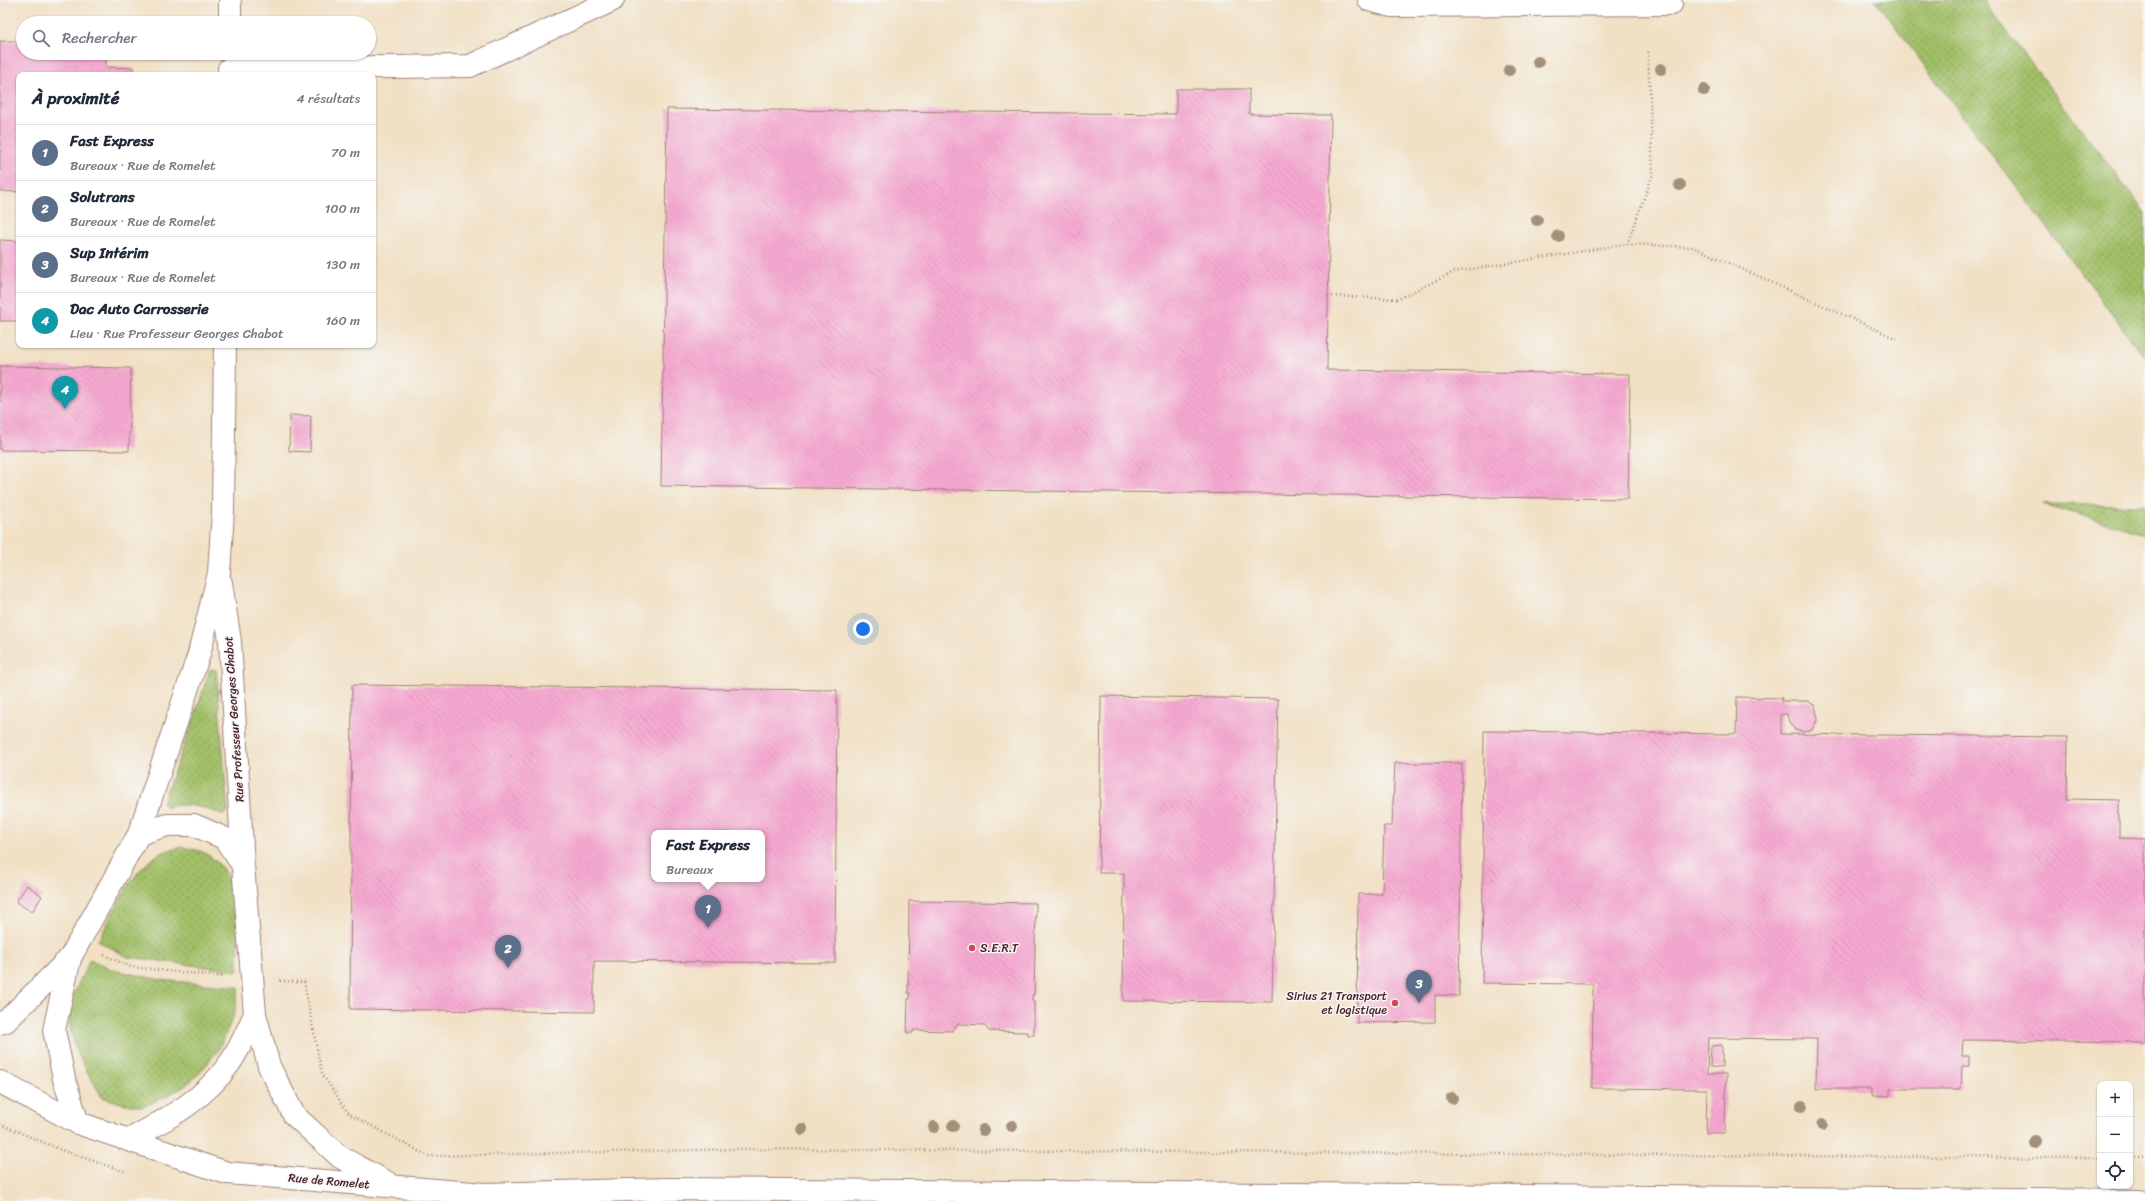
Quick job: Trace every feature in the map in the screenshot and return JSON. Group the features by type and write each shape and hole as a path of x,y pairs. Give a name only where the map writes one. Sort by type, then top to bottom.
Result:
{"street":[{"path":"230,0 230,16"},
{"path":"229,66 470,66 613,0"},
{"path":"1368,0 1391,6 1671,4"},
{"name":"Rue Professeur Georges Chabot","path":"78,1123 64,1079 54,1030 70,958 139,834 200,654 220,573 223,511 225,348"},
{"name":"Rue Professeur Georges Chabot","path":"220,573 230,640 243,866 255,1014 269,1066 294,1115 340,1157 396,1187"},
{"name":"Rue Professeur Georges Chabot","path":"139,834 167,825 194,825 224,838 243,866"},
{"name":"Rue Professeur Georges Chabot","path":"0,1023 6,1021 70,958"},
{"name":"Rue Professeur Georges Chabot","path":"130,1140 179,1112 206,1091 230,1064 255,1014"},
{"name":"Rue de Romelet","path":"0,1082 78,1123 227,1173 485,1194 2139,1201"}],"path":[{"path":"1627,244 1653,174 1648,50"},
{"path":"1328,296 1398,299 1454,272 1627,244 1693,247 1897,339"},
{"path":"81,937 104,956 131,967 253,980 304,982 322,1074 349,1114 428,1156 740,1149 2097,1158"},
{"path":"2133,1158 2145,1158"}],"green space":[{"path":"1875,0 1983,0 2145,213 2145,358"},
{"path":"2043,504 2145,505 2145,534"},
{"path":"210,669 216,670 228,811 223,815 195,806 182,805 166,807 162,803 192,724"},
{"path":"182,847 208,855 220,865 228,878 234,892 237,908 239,940 238,971 128,957 98,941 124,892 140,870 161,853"},
{"path":"90,959 113,970 161,980 239,987 234,1015 219,1049 199,1074 184,1087 143,1107 121,1103 102,1097 77,1051 70,1027 69,1015 71,1002"}],"building":[{"path":"0,41 16,41 16,60 106,60 106,67 134,68 134,72 16,72 16,192 0,191"},
{"path":"1176,89 1249,89 1249,114 1331,115 1327,370 1630,374 1628,499 661,486 667,109 1176,114"},
{"path":"0,240 16,241 16,321 0,321"},
{"path":"0,366 131,368 129,451 0,450"},
{"path":"290,415 311,416 310,452 289,451"},
{"path":"352,685 837,690 835,963 594,961 594,1012 350,1009"},
{"path":"1101,696 1278,699 1272,1002 1123,1001 1124,873 1099,873"},
{"path":"1737,697 1782,698 1781,701 1808,701 1815,706 1818,718 1812,730 1803,732 1795,730 1789,722 1787,714 1781,714 1781,734 2068,737 2067,799 2119,800 2119,838 2145,839 2145,1042 1963,1040 1962,1056 1969,1056 1969,1066 1962,1066 1961,1089 1890,1089 1890,1096 1872,1095 1872,1089 1816,1089 1817,1039 1708,1038 1707,1074 1726,1074 1725,1133 1706,1133 1707,1089 1592,1088 1593,984 1482,983 1484,731 1736,734"},
{"path":"1395,763 1462,763 1459,996 1435,995 1435,1022 1357,1023 1358,894 1382,894 1384,826 1392,826"},
{"path":"27,885 42,896 32,912 16,902"},
{"name":"S.E.R.T","path":"909,901 1036,903 1034,995 1032,995 1032,1001 1034,1001 1034,1035 1028,1035 1028,1032 989,1031 984,1025 958,1024 952,1031 913,1030 913,1033 907,1033 908,999 910,999 910,993 908,993"},
{"path":"1722,1045 1722,1068 1710,1067 1711,1046"}],"place":[{"name":"Dac Auto Carrosserie","path":"65,409"},
{"name":"Fast Express","path":"708,928"},
{"name":"S.E.R.T","path":"972,948"},
{"name":"Solutrans","path":"508,968"},
{"name":"Sirius 21 Transport et logistique","path":"1395,1003"},
{"name":"Sup Intérim","path":"1419,1003"}]}
